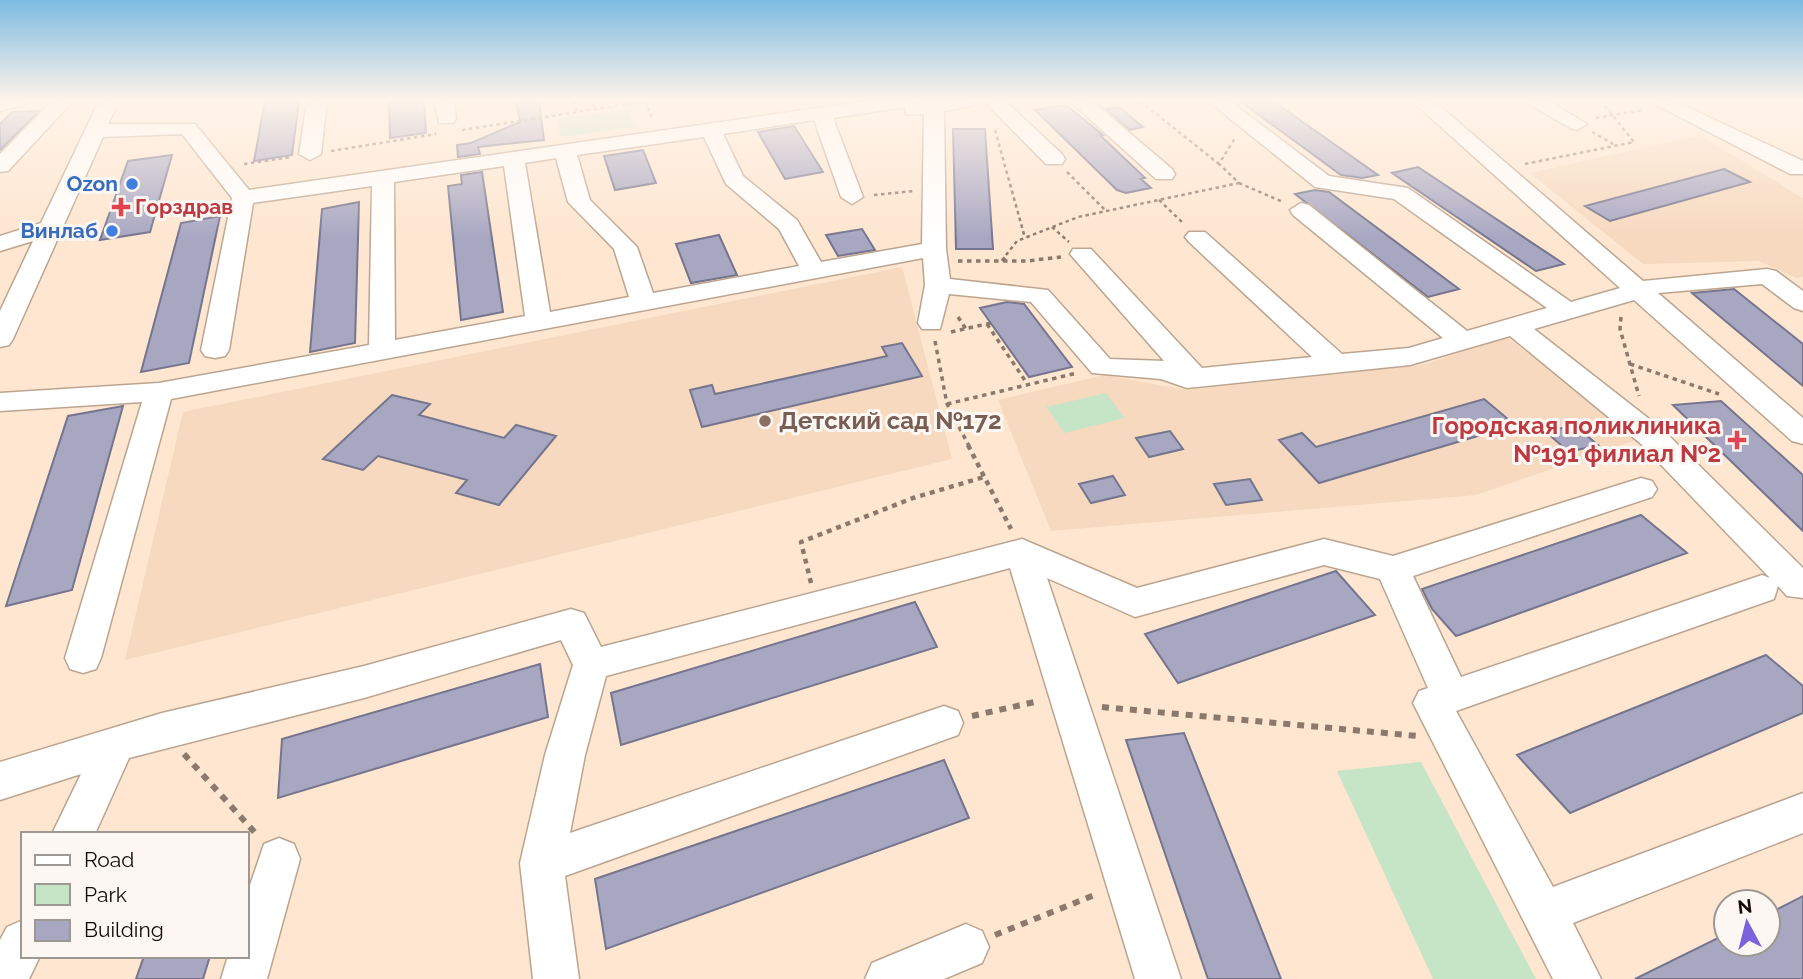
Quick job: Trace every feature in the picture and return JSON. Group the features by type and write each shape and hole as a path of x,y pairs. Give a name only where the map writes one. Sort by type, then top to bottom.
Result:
{"street":[{"path":"0,166 19,147"},
{"path":"0,339 88,147"},
{"path":"203,147 243,198 215,350"},
{"path":"310,154 311,147"},
{"path":"243,198 594,147"},
{"path":"719,147 734,179 789,225 814,271"},
{"path":"834,147 852,197"},
{"path":"932,329 936,265 933,147"},
{"path":"1041,147 1054,159"},
{"path":"1133,147 1164,174"},
{"path":"1277,147 1323,182 1400,193 1567,311"},
{"path":"1482,147 1541,192 1630,292 1803,434"},
{"path":"1753,147 1801,170"},
{"path":"565,151 579,201 625,247 644,303"},
{"path":"514,158 539,322"},
{"path":"382,351 383,177"},
{"path":"1301,210 1462,341"},
{"path":"0,244 51,228"},
{"path":"1197,237 1336,364"},
{"path":"1082,254 1195,378"},
{"path":"0,402 159,392 814,271 936,265 1039,295 1102,367 1165,370 1187,379 1410,356 1653,286 1768,276 1803,303"},
{"path":"1514,326 1651,436 1695,475 1792,587 1432,703 1578,979"},
{"path":"83,658 159,392"},
{"path":"591,665 1022,552 1135,603 1324,552 1394,569 1641,489"},
{"path":"1022,552 1158,979"},
{"path":"1394,569 1451,696"},
{"path":"0,781 162,730 364,682 571,623 591,665 565,755 542,863 556,979"},
{"path":"542,863 944,723"},
{"path":"74,832 115,745"},
{"path":"1543,914 1803,813"},
{"path":"244,979 279,859"},
{"path":"0,970 13,963 21,947"},
{"path":"888,979 966,947"}],"path":[{"path":"1000,147 1025,237"},
{"path":"1197,147 1239,183 1301,210"},
{"path":"1219,164 1230,147"},
{"path":"1514,167 1612,147"},
{"path":"1054,159 1106,211"},
{"path":"1002,261 1017,241 1078,217 1239,183"},
{"path":"852,197 934,189"},
{"path":"1158,200 1197,237"},
{"path":"936,265 1082,254"},
{"path":"1630,292 1620,329 1651,436"},
{"path":"958,317 966,329"},
{"path":"1022,552 947,404 932,329 966,329 989,324 1028,385"},
{"path":"1630,364 1731,398"},
{"path":"947,404 1102,367"},
{"path":"817,604 801,542 913,498 984,477"},
{"path":"944,723 1069,699 1451,739"},
{"path":"162,730 279,859"},
{"path":"966,947 1127,881"}],"shaded area":[{"path":"1648,147 1719,147 1803,198 1803,277 1796,278 1759,261 1643,264 1530,173"},
{"path":"902,267 952,459 125,660 183,412"},
{"path":"1507,337 1639,439 1476,495 1051,531 998,400 1104,375 1187,390 1422,365"}],"green space":[{"path":"1106,393 1125,418 1064,433 1046,407"},
{"path":"1421,762 1536,979 1433,979 1337,771"}],"building":[{"path":"257,147 293,147 292,155 254,161"},
{"path":"457,147 481,147 478,147 480,154 458,157"},
{"path":"766,147 807,147 823,172 785,179"},
{"path":"953,147 986,147 993,249 956,249"},
{"path":"1073,147 1112,147 1145,178 1141,179 1151,188 1126,193 1117,190"},
{"path":"1302,147 1338,147 1378,175 1362,178 1341,175"},
{"path":"643,150 656,183 615,190 604,156"},
{"path":"172,155 150,232 100,240 128,161"},
{"path":"1418,167 1564,264 1536,271 1392,173"},
{"path":"1724,169 1750,182 1610,221 1585,206"},
{"path":"482,172 503,312 461,320 448,186 462,184 461,175"},
{"path":"1315,190 1329,192 1459,289 1428,297 1295,194"},
{"path":"359,202 355,343 310,352 322,209"},
{"path":"220,216 189,363 141,372 181,223"},
{"path":"862,229 875,250 838,256 826,235"},
{"path":"719,235 737,275 691,283 676,244"},
{"path":"1734,289 1803,344 1803,386 1692,293"},
{"path":"1007,302 1024,304 1072,367 1029,377 980,308"},
{"path":"902,343 922,376 702,427 690,390 712,385 715,394 887,356 882,347"},
{"path":"392,395 430,404 419,415 504,438 516,425 556,436 499,505 456,493 467,480 378,456 363,470 323,459"},
{"path":"1484,399 1515,425 1319,483 1279,440 1302,433 1316,447"},
{"name":"Городская поликлиника №191 филиал №2","path":"1721,401 1803,475 1803,531 1673,405"},
{"path":"123,406 72,590 6,606 68,416"},
{"path":"1574,425 1598,445 1569,452 1546,432"},
{"path":"1170,431 1183,449 1149,457 1136,438"},
{"path":"1113,476 1125,495 1091,503 1079,484"},
{"path":"1250,479 1262,500 1226,505 1214,484"},
{"path":"1641,515 1687,553 1456,636 1432,609 1422,589"},
{"path":"1336,571 1375,615 1178,683 1145,634"},
{"path":"915,602 937,647 621,745 611,693"},
{"path":"1766,655 1803,686 1803,713 1570,813 1517,755"},
{"path":"540,664 548,717 278,798 282,739"},
{"path":"1184,733 1281,979 1208,979 1126,740"},
{"path":"944,760 969,818 606,949 595,879"},
{"path":"1803,896 1803,979 1635,979 1712,941 1712,958 1782,958 1782,907"},
{"path":"143,958 209,958 203,979 136,979"}],"place":[{"name":"Ozon","path":"132,184"},
{"name":"Горздрав","path":"121,207"},
{"name":"Винлаб","path":"112,231"},
{"name":"Детский сад №172","path":"765,421"},
{"name":"Городская поликлиника №191 филиал №2","path":"1737,440"}]}
